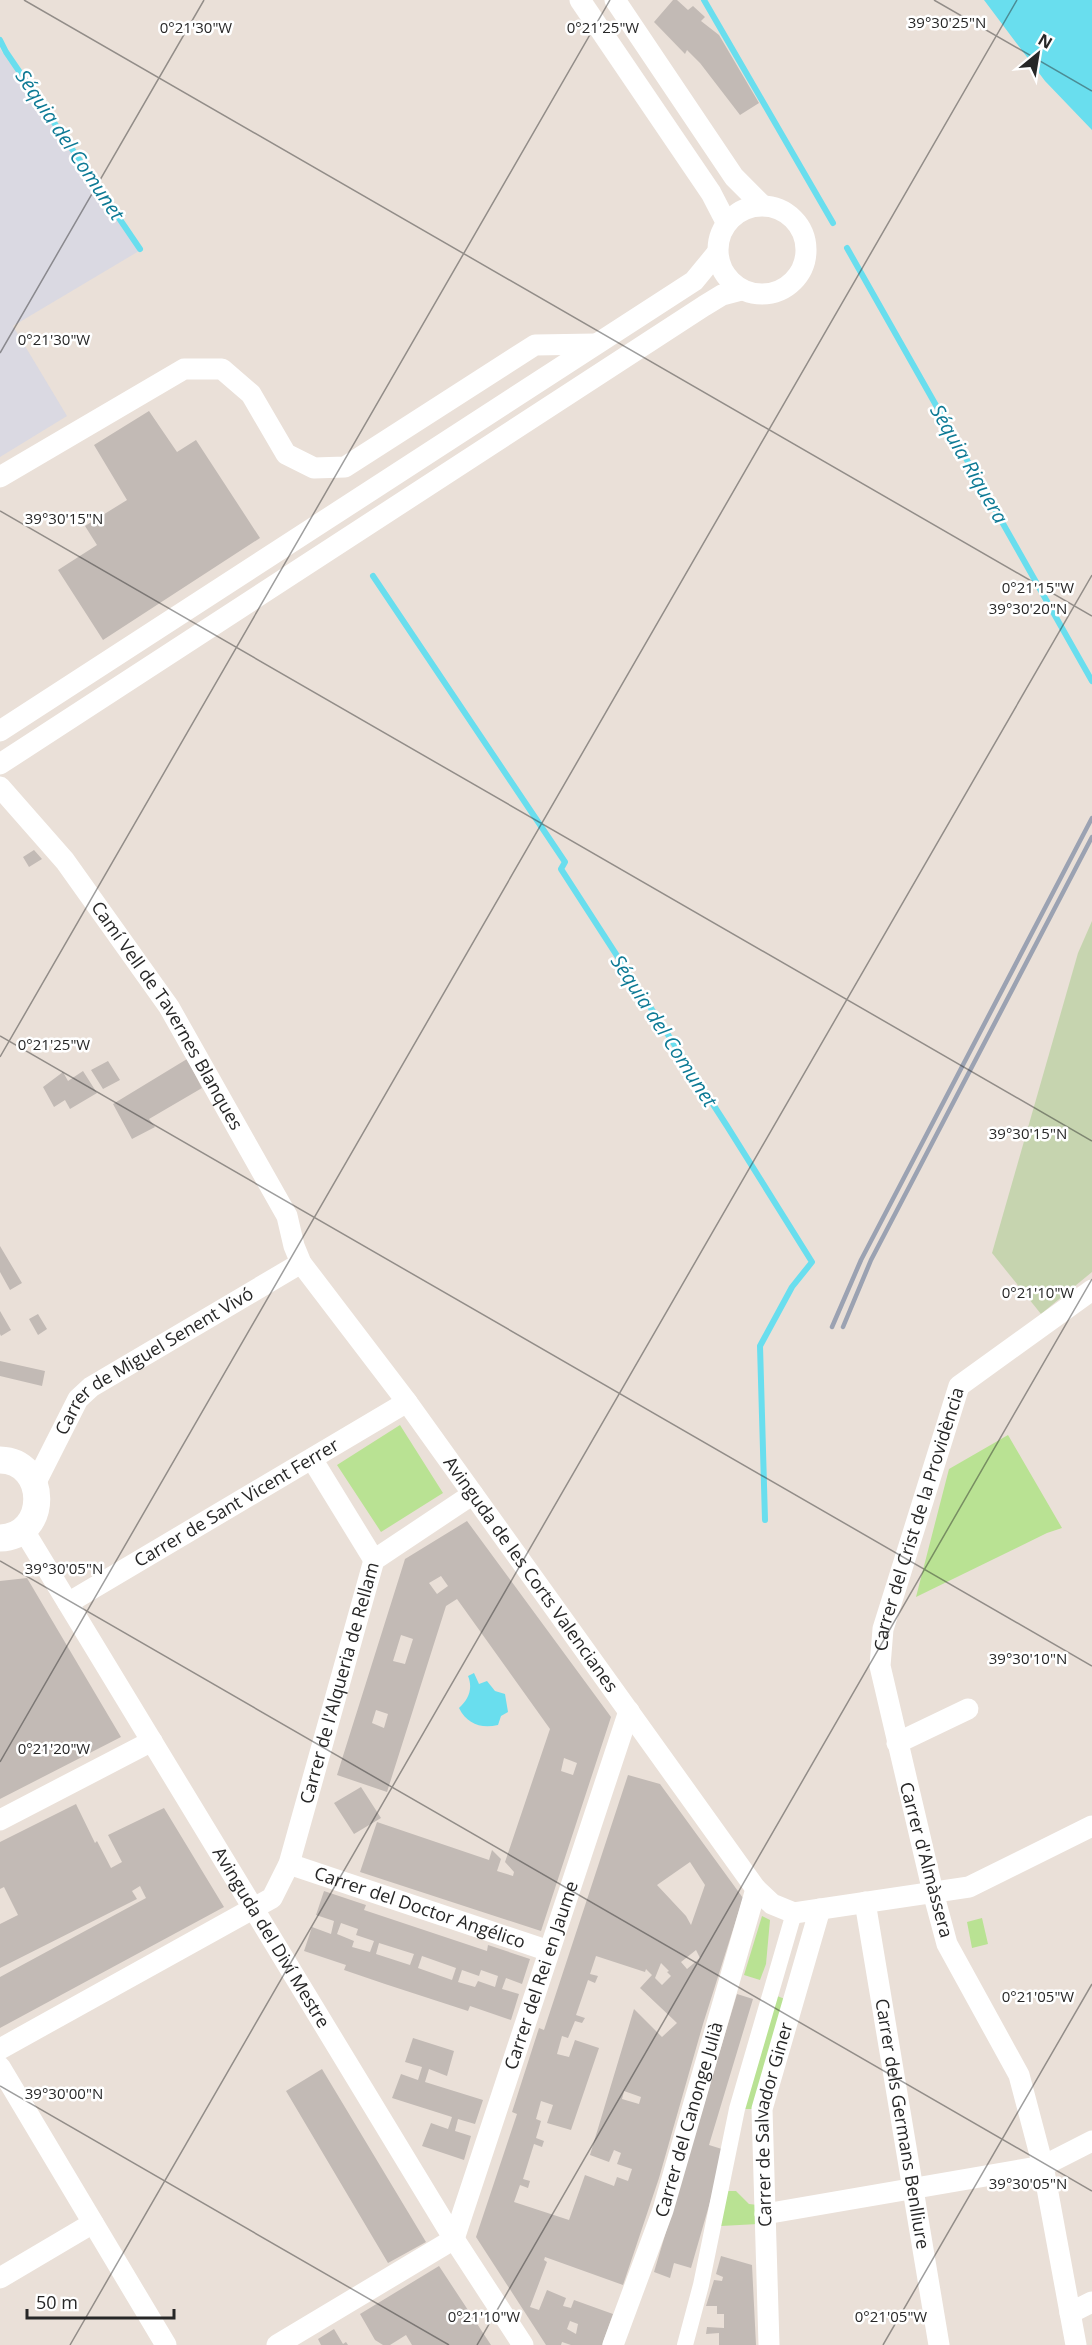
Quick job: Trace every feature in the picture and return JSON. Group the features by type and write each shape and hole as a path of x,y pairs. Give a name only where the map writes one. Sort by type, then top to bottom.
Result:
{"street":[{"path":"580,0 711,193 726,222"},
{"path":"615,0 734,177 762,205"},
{"path":"0,730 694,281 717,253 726,222 742,210 762,205 784,211 801,226 807,249 805,264 790,285 766,295 741,290 722,296 704,306 0,764"},
{"path":"717,253 724,274 741,290"},
{"path":"0,477 184,369 222,369 251,394 286,454 314,468 345,467 535,345 597,344"},
{"name":"Camí Vell de Tavernes Blanques","path":"0,787 65,861 169,1006 287,1216 294,1246 301,1263"},
{"name":"Avinguda de les Corts Valencianes","path":"301,1263 407,1402 756,1889 772,1904 794,1913"},
{"name":"Carrer de Miguel Senent Vivó","path":"35,1484 78,1399 91,1387 301,1263"},
{"name":"Carrer del Crist de la Providència","path":"897,1743 880,1666 884,1629 959,1386 1092,1290"},
{"name":"Carrer de Sant Vicent Ferrer","path":"68,1604 407,1402"},
{"path":"312,1459 374,1560"},
{"path":"0,1460 19,1465 29,1473 38,1494 36,1513 12,1533"},
{"name":"Carrer de l'Alqueria de Rellam","path":"0,2049 272,1898 289,1864 374,1560 473,1494"},
{"name":"Avinguda del Diví Mestre","path":"12,1533 68,1604 454,2240 523,2345"},
{"path":"897,1743 968,1709"},
{"name":"Carrer del Rei en Jaume","path":"454,2240 629,1712"},
{"path":"0,1820 152,1741"},
{"name":"Carrer d'Almàssera","path":"897,1743 947,1944 1019,2075 1043,2166 1076,2345"},
{"path":"685,2345 701,2285 737,2109 794,1913 969,1887 1092,1827"},
{"name":"Carrer del Doctor Angélico","path":"289,1864 549,1951"},
{"name":"Carrer del Canonge Julià","path":"614,2345 663,2210 756,1889"},
{"name":"Carrer dels Germans Benlliure","path":"865,1902 939,2345"},
{"name":"Carrer de Salvador Giner","path":"769,2345 762,2109 820,1908"},
{"path":"0,2067 166,2345"},
{"path":"765,2214 1043,2166 1092,2141"},
{"path":"0,2278 93,2223"},
{"path":"277,2345 301,2339 454,2240"},
{"path":"1092,2302 1070,2313 1092,2344"}],"shaded area":[{"path":"0,49 139,251 13,326 67,416 0,457"}],"green space":[{"path":"1092,921 1092,1272 1041,1314 992,1253 1078,953"},
{"path":"400,1425 443,1493 381,1532 337,1465"},
{"path":"1008,1435 1062,1528 1047,1533 916,1597 949,1469"},
{"path":"762,1916 770,1920 766,1964 760,1980 744,1975"},
{"path":"982,1918 988,1944 972,1948 967,1922"},
{"path":"777,1996 785,1999 754,2109 743,2109"},
{"path":"722,2191 736,2191 749,2204 758,2205 758,2224 721,2226"}],"water":[{"path":"984,0 1092,0 1092,130 1045,81"},
{"path":"474,1673 479,1684 487,1681 495,1691 505,1694 508,1712 501,1716 498,1725 475,1724 466,1718 459,1708 469,1693 468,1676"}],"building":[{"path":"673,0 677,0 688,10 693,6 705,17 701,21 719,35 759,103 740,115 700,63 687,50 685,54 654,22"},
{"path":"149,411 177,452 196,440 260,538 103,640 58,570 97,545 85,526 127,500 94,445"},
{"path":"34,850 42,859 29,867 23,857"},
{"path":"187,1059 202,1088 149,1119 155,1127 132,1139 113,1104"},
{"path":"108,1061 120,1080 103,1089 91,1070"},
{"path":"83,1071 97,1093 70,1109 65,1100 54,1107 43,1087 63,1072 68,1081"},
{"path":"0,1246 22,1283 10,1290 0,1272"},
{"path":"0,1311 11,1330 1,1336 0,1334"},
{"path":"38,1314 47,1329 38,1335 29,1319"},
{"path":"0,1361 45,1371 42,1386 0,1376"},
{"path":"467,1521 611,1717 541,1931 360,1872 377,1822 489,1860 492,1850 501,1859 497,1871 513,1876 514,1872 505,1862 550,1729 457,1599 446,1606 387,1792 337,1775 405,1559","holes":["441,1576 448,1586 437,1594 429,1583","401,1635 413,1639 405,1664 393,1661","376,1710 388,1714 384,1728 372,1723","564,1758 577,1763 573,1775 561,1771"]},
{"path":"27,1578 121,1737 0,1799 0,1581"},
{"path":"628,1775 660,1784 743,1898 703,2024 659,2178 623,2285 545,2257 544,2260 547,2262 530,2307 539,2310 547,2290 566,2298 563,2306 571,2308 574,2300 613,2314 602,2345 571,2345 562,2342 561,2345 546,2345 476,2237 517,2114 512,2112 539,2028 544,2030","holes":["690,1862 705,1885 691,1925 686,1916 657,1885","696,1950 700,1958 687,1969 681,1962","596,1956 645,1972 646,1969 652,1975 640,1988 677,2023 662,2037 634,2009 590,2155 609,2162 614,2150 621,2153 617,2164 632,2169 628,2181 617,2177 614,2186 585,2175 569,2220 514,2202 520,2185 528,2188 530,2181 523,2179 534,2144 542,2147 544,2141 536,2138 541,2121 536,2119 541,2101 553,2105 547,2123 571,2130 599,2048 575,2040 569,2057 557,2054 562,2036 568,2038 575,2021 582,2023 585,2018 576,2015 588,1980 595,1983 598,1976 590,1974","661,1963 671,1976 662,1985 655,1978","624,2091 641,2097 639,2104 622,2099","570,2321 578,2324 576,2334 567,2329"]},
{"path":"361,1787 381,1818 354,1834 334,1803"},
{"path":"76,1804 95,1843 97,1841 111,1868 122,1862 108,1835 164,1808 224,1907 0,2028 0,1977 146,1898 140,1886 132,1891 137,1899 0,1968 0,1924 18,1915 4,1887 0,1889 0,1842"},
{"path":"324,1891 366,1905 364,1910 487,1951 488,1945 530,1959 522,1984 506,1978 502,1989 519,1994 511,2020 470,2006 468,2011 385,1984 344,1970 346,1965 304,1951 312,1927 331,1934 334,1921 316,1915","holes":["341,1923 358,1929 356,1935 374,1941 370,1952 352,1947 354,1941 337,1934","379,1943 414,1954 410,1965 376,1954","422,1956 456,1968 452,1980 418,1968","462,1970 479,1976 481,1970 498,1976 495,1987 478,1981 475,1987 458,1982"]},
{"path":"737,1994 753,1999 709,2145 725,2150 691,2268 674,2263 670,2278 654,2272"},
{"path":"413,2038 454,2051 447,2076 429,2069 425,2082 483,2100 475,2124 458,2119 455,2131 471,2136 464,2160 422,2146 431,2123 448,2129 452,2117 392,2098 401,2074 418,2080 422,2067 405,2062"},
{"path":"322,2069 426,2242 388,2263 286,2091"},
{"path":"721,2256 752,2265 756,2345 719,2345 719,2333 706,2334 707,2327 724,2328 724,2314 717,2314 717,2306 706,2306 714,2280 722,2281 723,2277 716,2274"},
{"path":"439,2266 491,2345 412,2345 406,2335 390,2345 383,2345 375,2340 360,2314"},
{"path":"334,2329 343,2344 346,2342 348,2345 321,2345 318,2339"}],"waterway":[{"name":"Séquia Riquera","path":"704,0 833,223"},
{"name":"Séquia del Comunet","path":"0,40 140,249"},
{"name":"Séquia Riquera","path":"847,248 1092,681"},
{"name":"Séquia del Comunet","path":"373,576 565,862 561,869 812,1262 792,1287 760,1346 765,1520"}],"railway":[{"path":"832,1327 861,1260 1092,818"},
{"path":"843,1327 871,1260 1092,837"}]}
